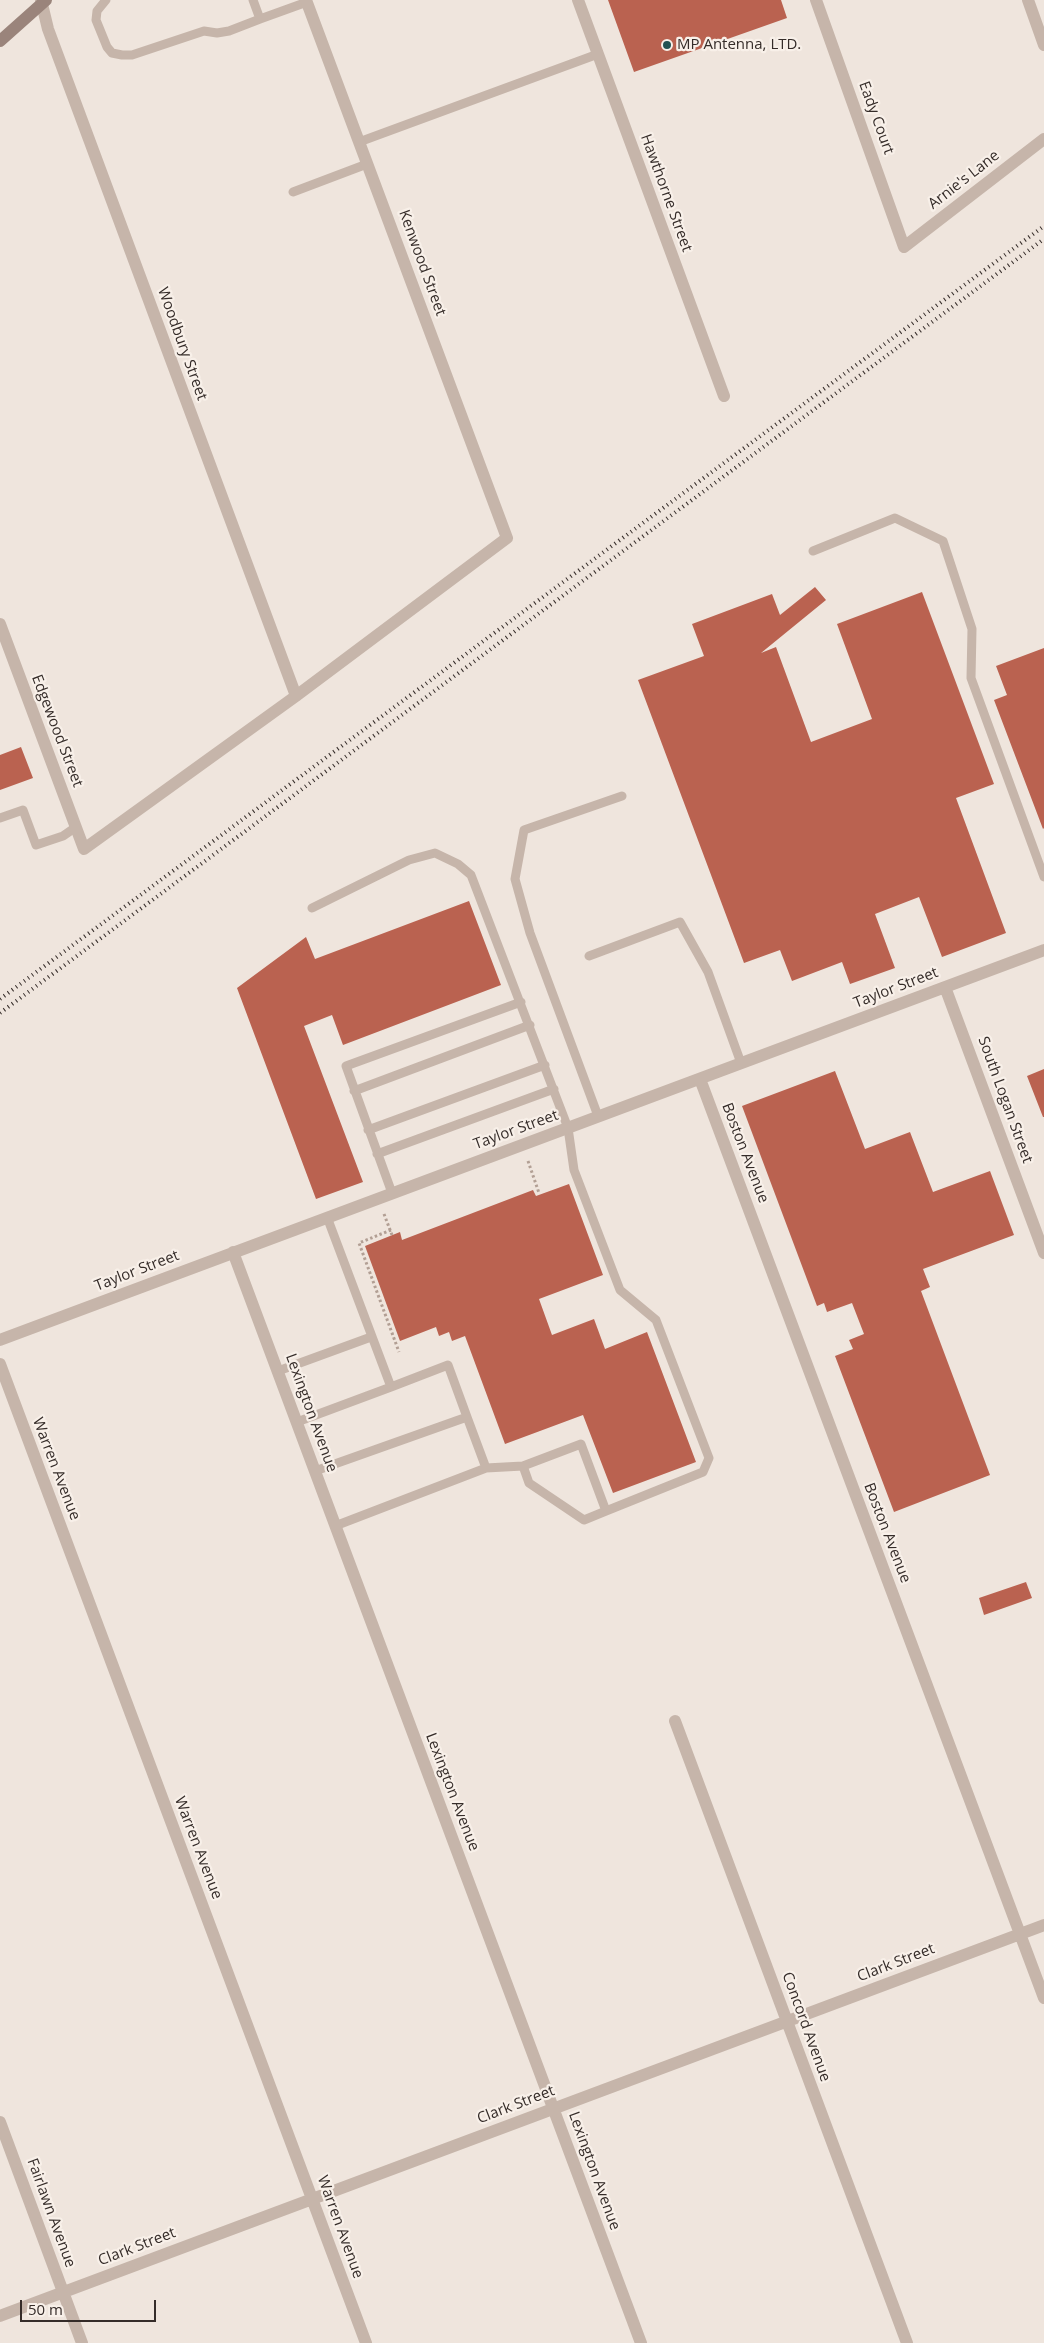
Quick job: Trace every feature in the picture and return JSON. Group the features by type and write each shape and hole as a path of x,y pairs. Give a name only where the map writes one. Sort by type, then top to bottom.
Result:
{"main road":[{"path":"0,41 43,1"}],"street":[{"name":"Hawthorne Street","path":"578,0 724,396"},
{"name":"Eady Court","path":"816,0 904,246"},
{"path":"1028,0 1044,46"},
{"name":"Woodbury Street","path":"43,1 48,29 296,696"},
{"name":"Kenwood Street","path":"296,696 507,538 307,1"},
{"name":"Arnie's Lane","path":"904,246 1044,139"},
{"name":"Edgewood Street","path":"0,624 84,849 296,696"},
{"name":"Taylor Street","path":"0,1340 1044,950"},
{"name":"South Logan Street","path":"945,987 1044,1253"},
{"name":"Boston Avenue","path":"700,1079 1044,1998"},
{"name":"Lexington Avenue","path":"233,1252 641,2343"},
{"name":"Warren Avenue","path":"0,1364 366,2343"},
{"name":"Concord Avenue","path":"675,1721 907,2343"},
{"name":"Clark Street","path":"0,2316 1044,1924"},
{"name":"Fairlawn Avenue","path":"0,2122 82,2343"}],"lane":[{"path":"106,0 97,11 96,20 106,47 112,53 132,55 204,31 217,33 229,31 307,1"},
{"path":"253,0 260,19"},
{"path":"359,142 598,54"},
{"path":"293,192 367,164"},
{"path":"813,551 895,518 943,541 972,629 971,678 1044,877"},
{"path":"598,1116 530,933 515,879 524,830 622,796"},
{"path":"0,818 23,810 36,845 63,836 76,827"},
{"path":"312,908 409,860 435,853 458,864 471,875 554,1089 568,1128 574,1170 620,1290 656,1320 708,1458 703,1472 584,1520 529,1483 523,1466"},
{"path":"589,956 680,922 708,972 740,1063"},
{"path":"392,1193 346,1066 521,1002"},
{"path":"354,1091 530,1025"},
{"path":"368,1130 545,1065"},
{"path":"377,1154 554,1089"},
{"path":"327,1218 391,1387"},
{"path":"278,1371 371,1337"},
{"path":"297,1422 448,1365 486,1468"},
{"path":"315,1471 468,1417"},
{"path":"335,1526 486,1468 523,1466 580,1444 606,1512"}],"path":[{"path":"528,1161 539,1193"},
{"path":"384,1214 392,1235"},
{"path":"391,1230 359,1243 399,1352"}],"building":[{"name":"MP Antenna, LTD.","path":"608,0 781,0 787,18 634,72"},
{"path":"815,587 826,600 761,653 776,647 811,742 872,719 837,624 922,592 994,784 956,798 1006,933 942,957 919,897 875,914 895,968 850,984 842,962 792,981 780,950 744,963 638,680 704,656 692,624 772,594 780,615"},
{"path":"1044,648 1043,829 994,700 1007,695 996,666"},
{"path":"21,747 33,778 0,790 0,755"},
{"path":"469,901 501,985 343,1045 332,1015 304,1026 363,1182 316,1199 237,988 306,937 315,959"},
{"path":"1044,1069 1044,1117 1043,1117 1027,1076"},
{"path":"835,1071 865,1149 910,1132 933,1192 990,1171 1014,1235 923,1269 930,1287 921,1291 990,1475 894,1512 835,1356 853,1349 849,1340 864,1334 852,1303 827,1312 824,1303 817,1306 742,1106"},
{"path":"569,1184 603,1275 539,1299 552,1335 594,1319 605,1349 647,1332 696,1462 613,1493 583,1415 505,1444 465,1336 452,1341 449,1332 439,1336 436,1327 400,1341 365,1246 400,1232 402,1240 533,1190 536,1196"},
{"path":"1026,1582 1032,1598 984,1615 979,1598"}],"railway":[{"path":"0,999 1044,226"},
{"path":"0,1013 1044,239"}],"place":[{"name":"MP Antenna, LTD.","path":"667,45"}]}
